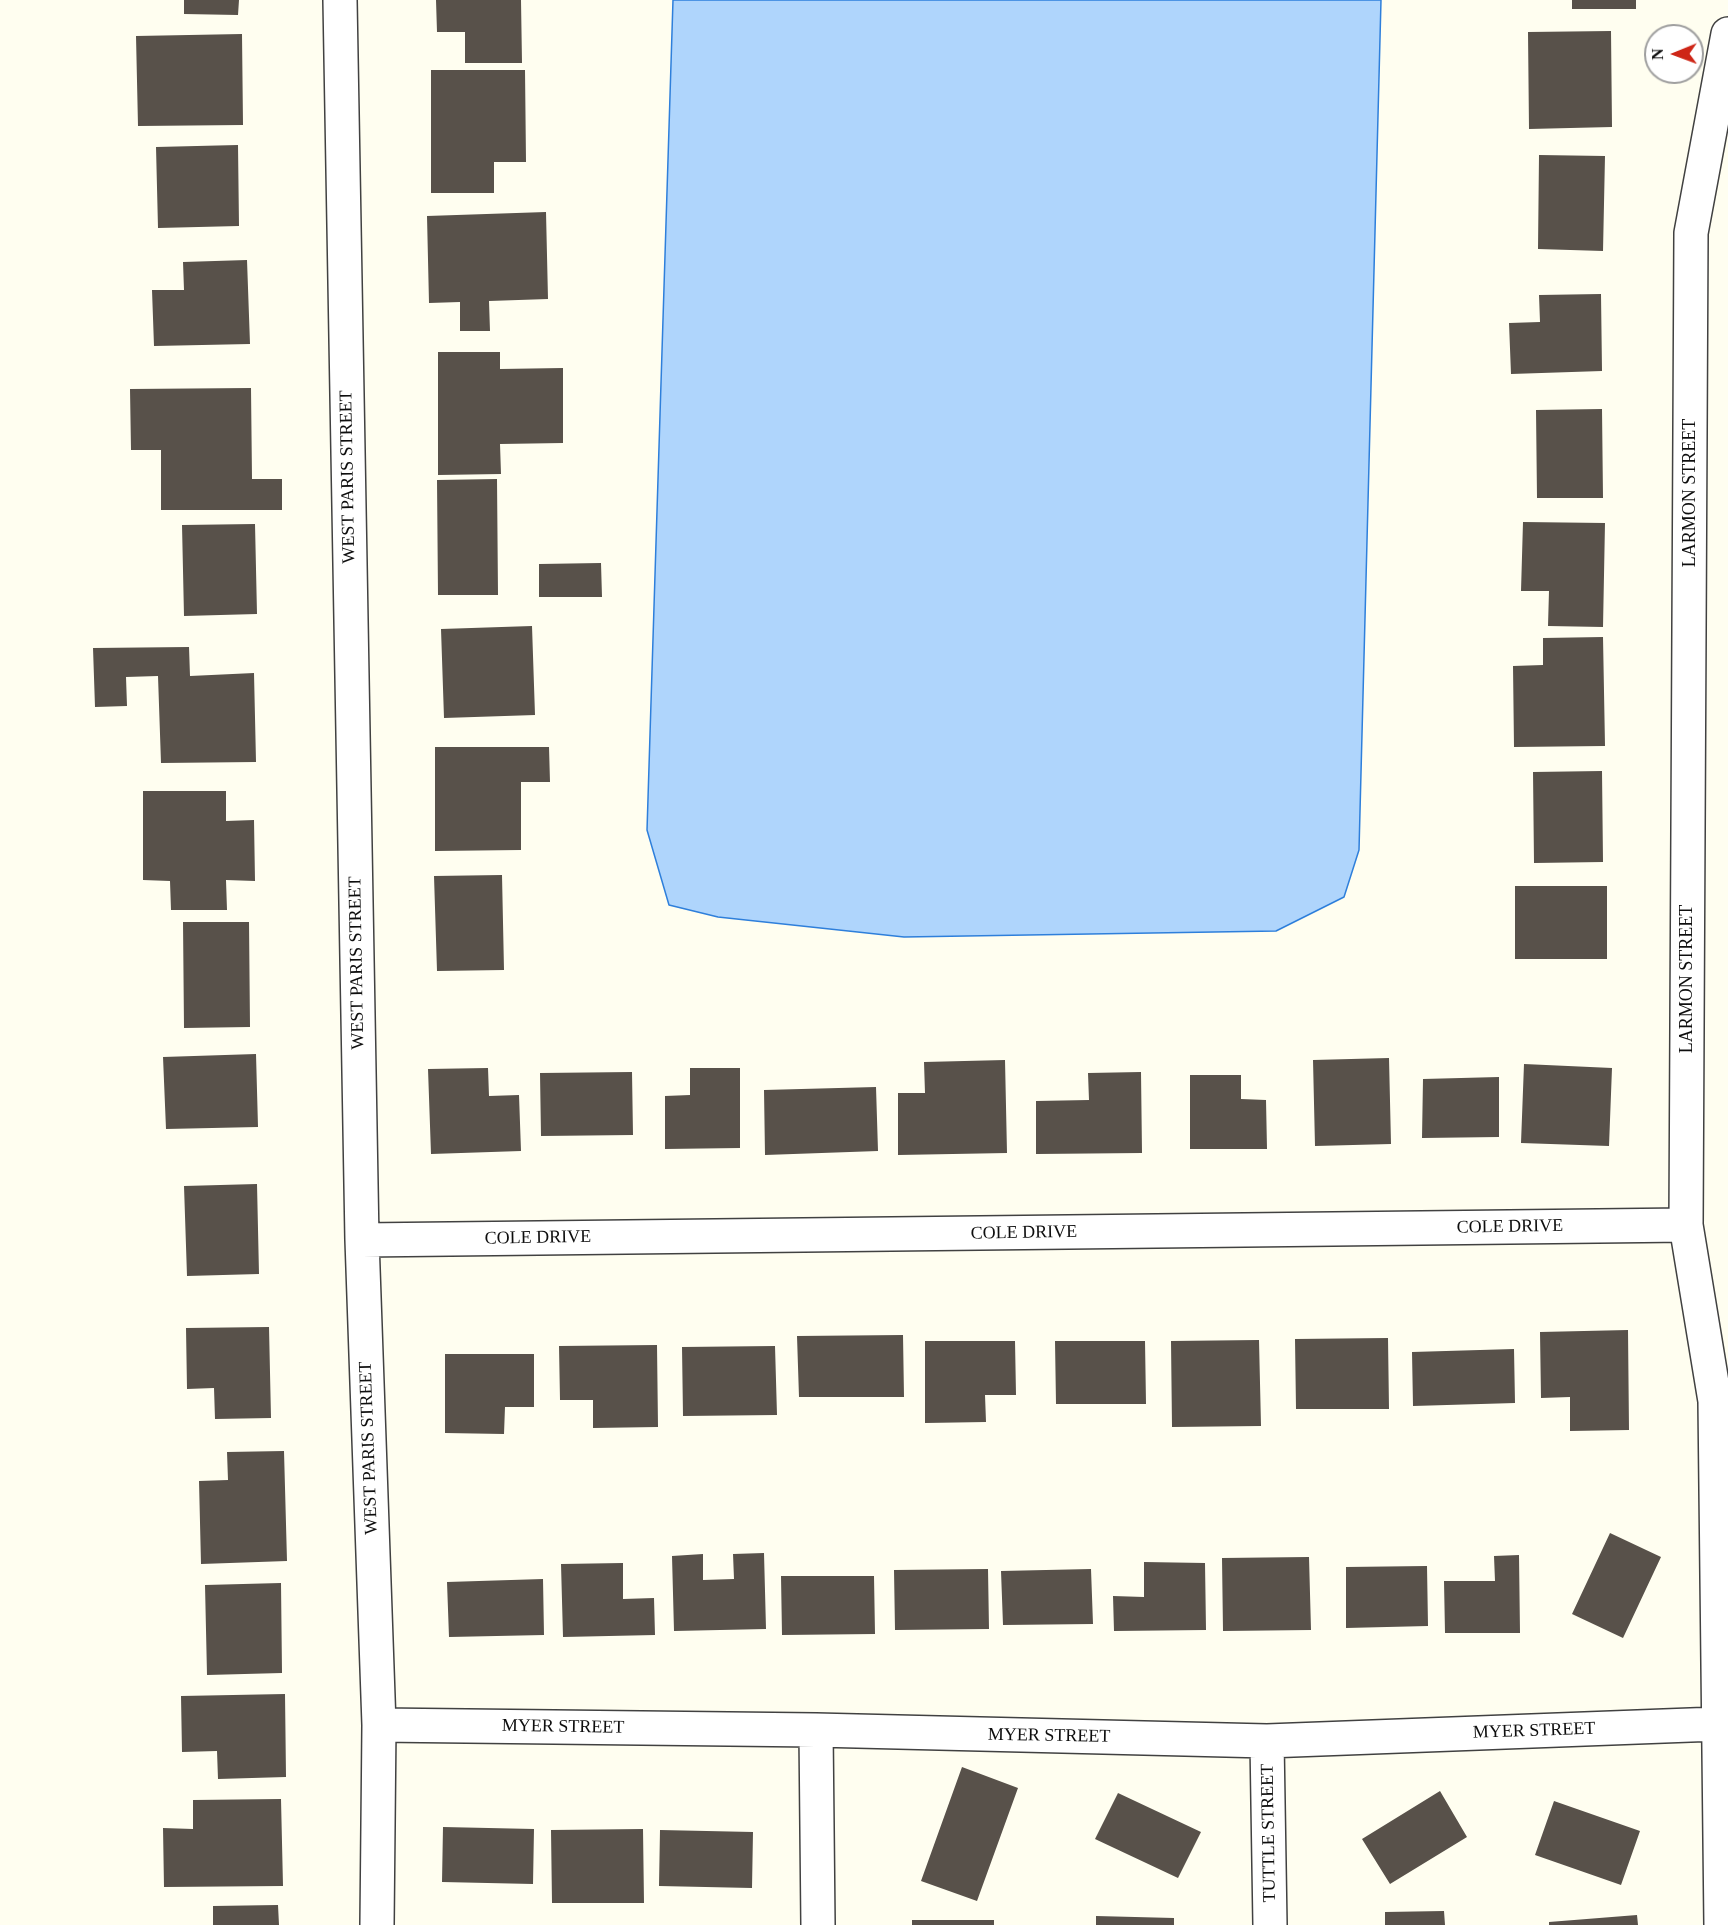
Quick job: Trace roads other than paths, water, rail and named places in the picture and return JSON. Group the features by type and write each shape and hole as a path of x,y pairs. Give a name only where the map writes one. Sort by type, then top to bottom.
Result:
{"street":[{"name":"WEST PARIS STREET","path":"340,0 362,1240 379,1725 377,1925"},
{"name":"LARMON STREET","path":"1721,1925 1715,1401 1686,1226 1691,233 1728,34"},
{"name":"COLE DRIVE","path":"362,1240 1686,1226"},
{"name":"MYER STREET","path":"379,1725 816,1730 1267,1741 1718,1724"},
{"path":"816,1730 818,1925"},
{"name":"TUTTLE STREET","path":"1267,1741 1270,1925"}],"water":[{"path":"673,0 1381,0 1359,850 1344,897 1276,931 904,937 718,917 669,905 647,830"}]}
